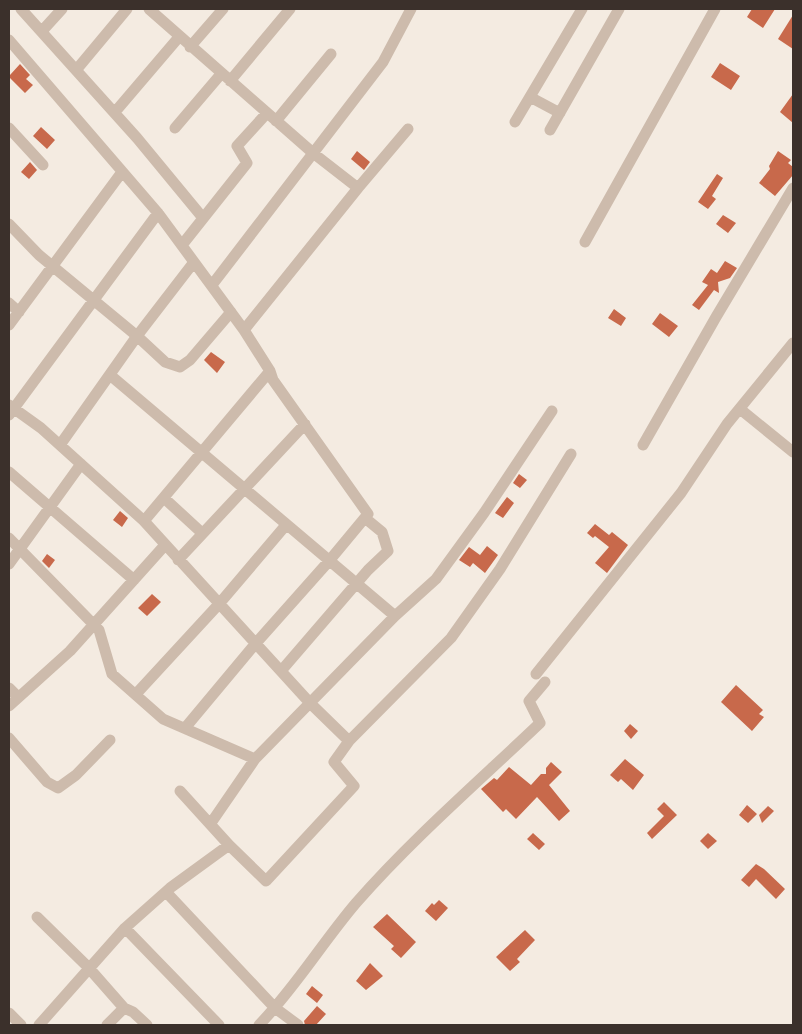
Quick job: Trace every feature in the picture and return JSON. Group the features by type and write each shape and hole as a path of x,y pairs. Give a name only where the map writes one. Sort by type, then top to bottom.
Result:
{"street":[{"path":"22,9 115,112 203,218"},
{"path":"42,31 62,9"},
{"path":"77,69 127,9"},
{"path":"149,9 190,47 313,153 358,188"},
{"path":"190,47 223,9"},
{"path":"175,128 290,9"},
{"path":"212,285 384,62 411,9"},
{"path":"515,122 582,9"},
{"path":"550,130 619,9"},
{"path":"585,242 715,9"},
{"path":"115,112 179,37"},
{"path":"9,40 158,213 244,330 273,380 368,514 185,728"},
{"path":"276,121 331,54"},
{"path":"530,97 560,113"},
{"path":"182,245 247,163 237,146 267,113"},
{"path":"9,128 43,165"},
{"path":"244,330 408,129"},
{"path":"9,325 122,172"},
{"path":"643,445 793,188"},
{"path":"158,213 10,409 60,445 144,521 310,704 349,740"},
{"path":"9,224 52,266 166,362 180,367 190,360 231,312"},
{"path":"60,445 137,336 194,262"},
{"path":"9,303 19,312"},
{"path":"259,1025 275,1008 355,904 424,832 540,723 529,701 541,678 681,493 740,409 793,343"},
{"path":"144,521 270,372"},
{"path":"110,375 395,616"},
{"path":"740,409 793,452"},
{"path":"210,822 255,759 395,616 436,579 484,513 552,411"},
{"path":"178,560 305,424"},
{"path":"180,791 229,845 266,881 354,786 334,762 349,740 451,638 500,569 571,454"},
{"path":"9,564 81,464"},
{"path":"9,472 51,506 134,580"},
{"path":"164,498 202,533"},
{"path":"281,671 356,584 388,551 382,532 365,518"},
{"path":"136,694 219,604 286,525"},
{"path":"9,538 21,548 99,630 112,674 163,718 255,759"},
{"path":"9,706 70,652 165,545"},
{"path":"9,688 18,697"},
{"path":"9,738 47,782 58,788 76,774 110,740"},
{"path":"39,1025 124,928 167,893 170,888 229,845"},
{"path":"167,893 275,1008 298,1025"},
{"path":"37,917 88,967 124,1008 133,1012 147,1025"},
{"path":"124,928 219,1025"},
{"path":"107,1025 124,1008"},
{"path":"9,1013 21,1025"}],"building":[{"path":"752,9 775,9 763,28 747,17"},
{"path":"793,15 793,49 778,39"},
{"path":"720,63 740,76 731,90 711,77"},
{"path":"20,64 30,75 26,79 33,85 25,93 10,78 10,75"},
{"path":"793,94 793,123 780,112"},
{"path":"41,127 55,140 47,149 33,136"},
{"path":"357,151 370,162 364,170 351,159"},
{"path":"778,151 791,160 788,163 793,167 793,175 775,196 759,183 770,169 769,166"},
{"path":"30,162 37,170 29,179 21,172"},
{"path":"717,174 723,178 712,196 716,199 708,209 698,202"},
{"path":"723,215 736,223 728,233 716,224"},
{"path":"725,261 737,268 730,278 718,282 719,293 714,290 699,310 692,305 708,285 702,282 711,269 717,273"},
{"path":"614,309 626,318 621,326 608,318"},
{"path":"660,313 678,326 669,337 652,324"},
{"path":"211,352 225,362 217,373 204,360"},
{"path":"519,474 527,480 520,488 513,483"},
{"path":"507,497 514,503 503,518 495,513"},
{"path":"120,511 128,518 122,527 113,520"},
{"path":"595,524 609,535 612,532 628,545 607,573 595,563 609,547 595,536 593,538 587,533"},
{"path":"487,546 498,555 485,573 473,563 470,567 459,560 469,547 480,555"},
{"path":"47,554 55,560 49,568 42,561"},
{"path":"152,594 161,602 147,616 138,608"},
{"path":"736,685 763,710 759,714 764,717 752,731 721,702"},
{"path":"630,724 638,731 631,739 624,731"},
{"path":"625,759 644,775 633,790 621,779 618,782 610,775"},
{"path":"551,762 562,772 549,785 570,811 559,821 537,797 516,819 506,809 503,812 481,789 494,778 497,780 509,767 531,785 541,774 546,774 546,768"},
{"path":"664,802 677,815 652,839 647,833 664,816 657,809"},
{"path":"747,805 757,814 748,823 739,815"},
{"path":"768,806 774,811 762,823 759,815"},
{"path":"533,833 545,844 539,850 527,839"},
{"path":"708,833 717,841 708,849 700,841"},
{"path":"756,864 785,889 776,899 756,879 749,887 741,880"},
{"path":"439,900 448,908 436,921 425,911 432,903 434,905"},
{"path":"387,914 416,942 401,958 391,949 394,946 373,927"},
{"path":"525,930 535,940 517,959 520,962 510,971 496,957"},
{"path":"370,963 383,976 366,990 356,981"},
{"path":"312,986 323,995 317,1003 306,994"},
{"path":"317,1006 326,1014 316,1025 305,1025 304,1021"}]}
